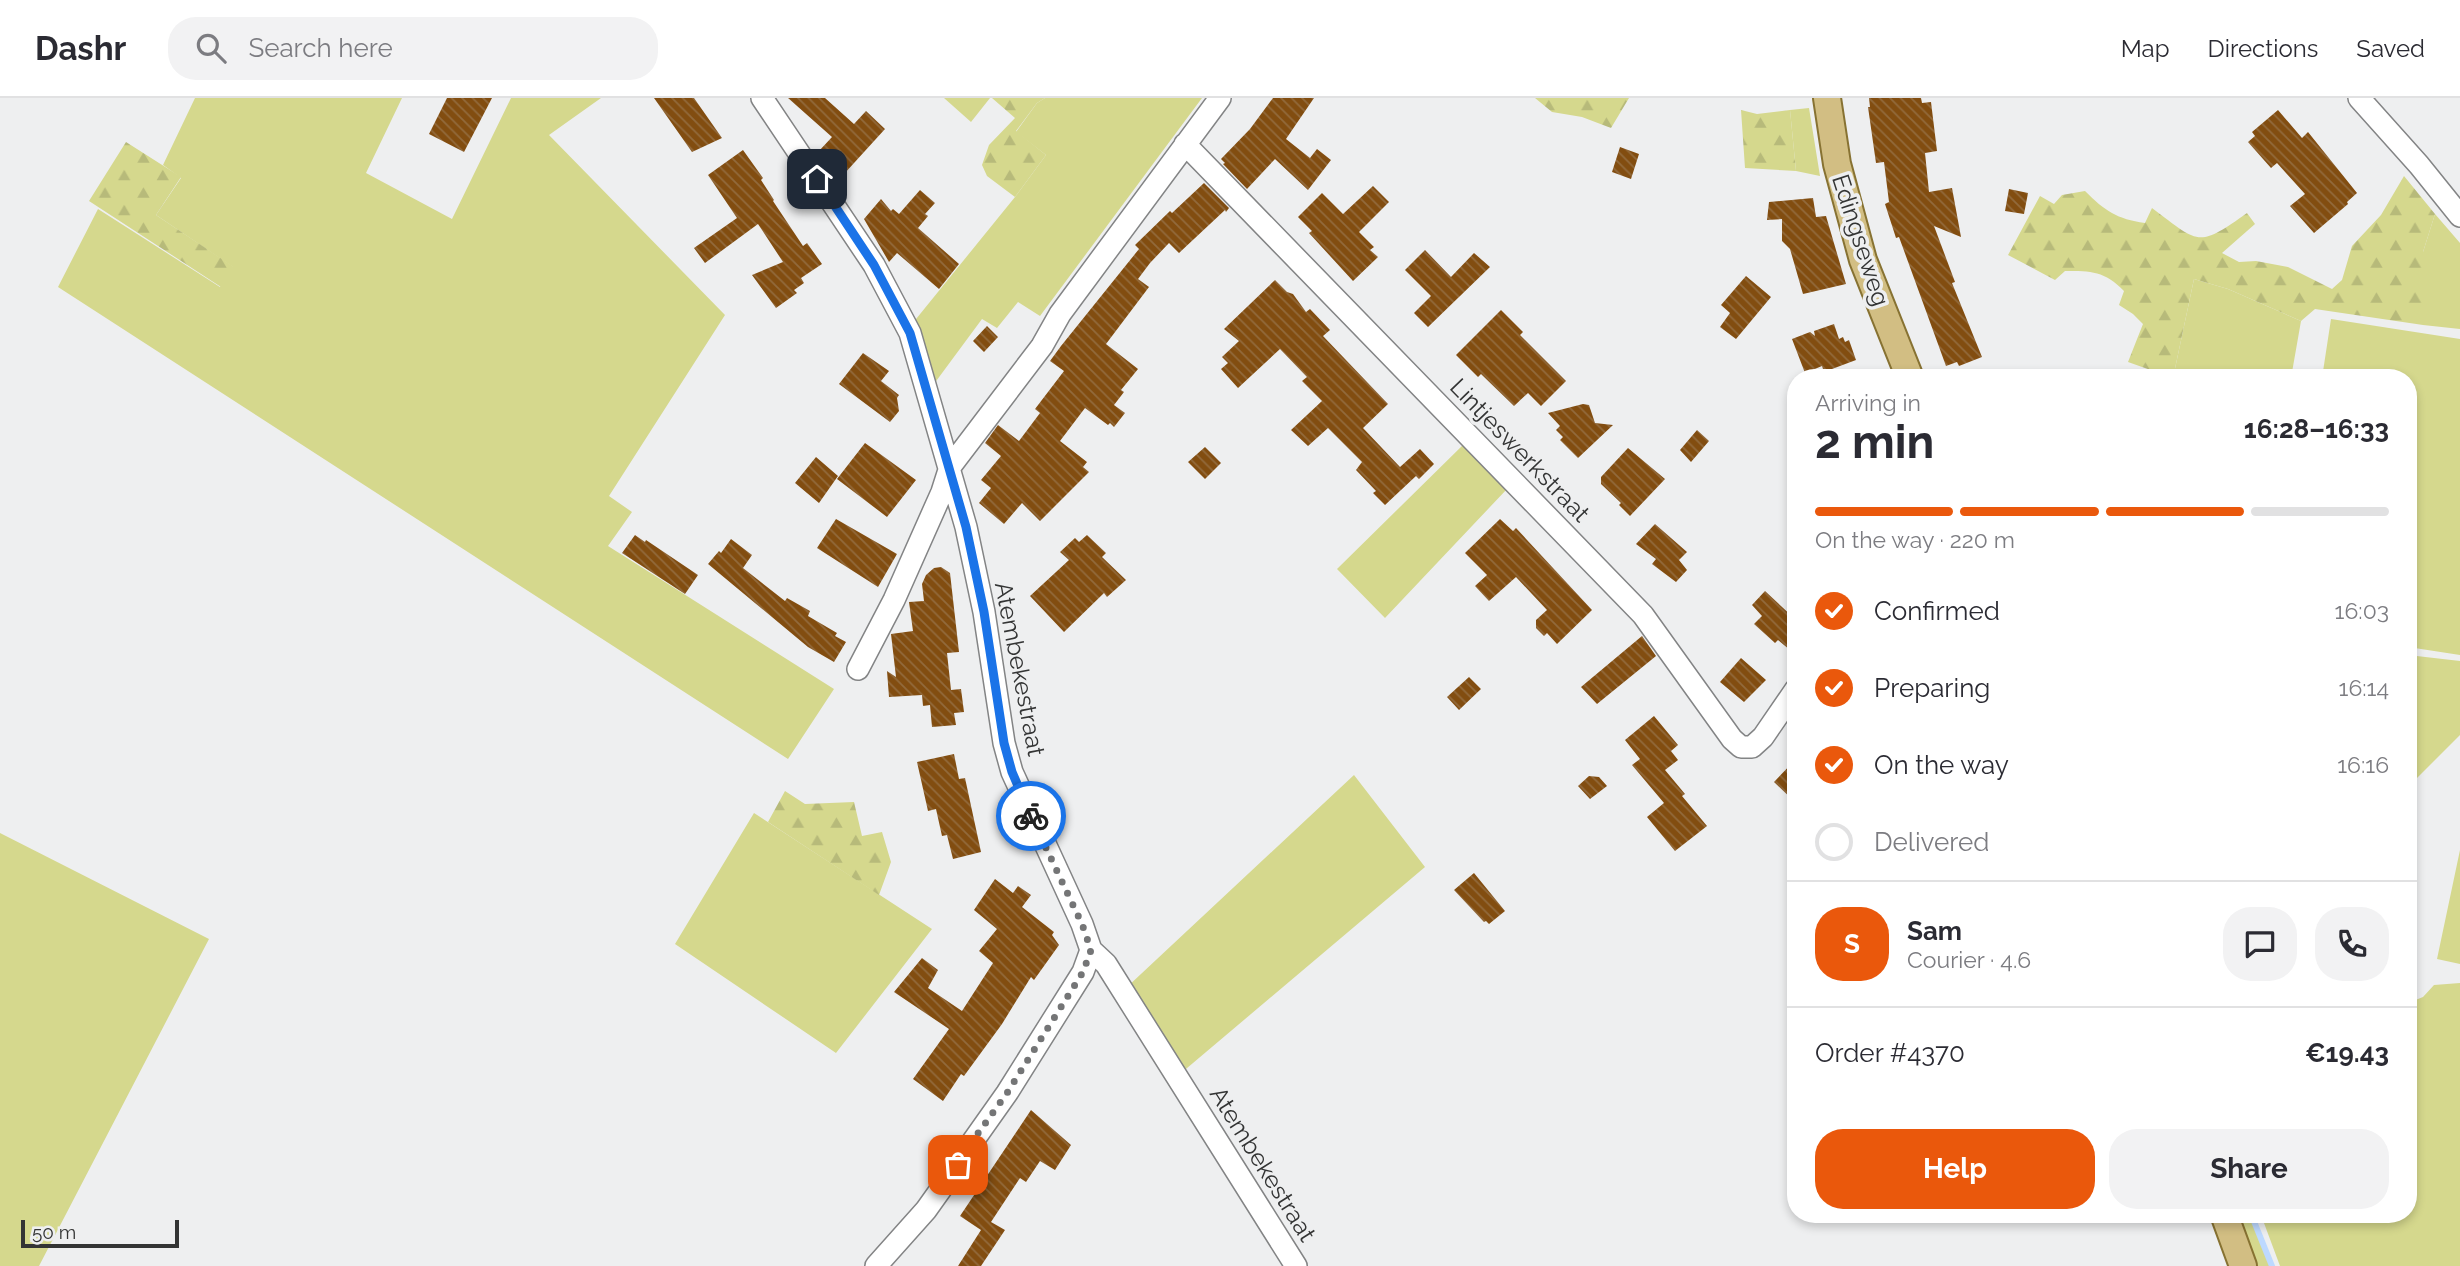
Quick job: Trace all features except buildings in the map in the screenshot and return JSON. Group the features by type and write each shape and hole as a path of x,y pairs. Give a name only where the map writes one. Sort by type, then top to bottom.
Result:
{"main road":[{"name":"Edingseweg","path":"1827,98 1837,164 1863,260 1906,369"},
{"path":"2227,1223 2243,1266"}],"street":[{"name":"Atembekestraat","path":"762,98 874,265 910,333 966,527 984,612 1006,753 1091,950 1106,964 1296,1266"},
{"path":"858,669 894,600 942,492 950,467 1042,346 1060,314 1220,98"},
{"path":"2359,98 2460,216"},
{"name":"Lintjeswerkstraat","path":"1185,145 1643,615 1724,729 1741,747 1752,747 1763,737 1787,702"},
{"path":"876,1266 926,1210 1007,1093 1083,972 1091,950"}],"green space":[{"path":"195,98 402,98 366,173 452,219 511,98 601,98 549,135 725,315 609,496 632,512 608,546 834,689 788,759 58,287 98,209 220,287 233,267 156,215 181,178 163,165"},
{"path":"944,98 990,98 971,122"},
{"path":"992,98 1045,98 1037,103 1016,131 1046,155 1015,197 987,176 982,165 989,145 1015,118"},
{"path":"1045,98 1202,98 1040,316 1018,302 997,328 982,319 931,388 912,324 1046,155 1016,132 1037,103"},
{"path":"1535,98 1629,98 1611,128 1582,117 1552,112"},
{"path":"1809,108 1820,176 1796,171 1790,110"},
{"path":"1741,110 1757,114 1790,110 1796,171 1745,168"},
{"path":"126,142 181,177 156,215 234,267 221,287 89,201"},
{"path":"2404,176 2435,214 2423,252 2423,325 2315,309 2301,321 2228,289 2194,279 2175,369 2148,369 2128,362 2143,324 2119,305 2124,291 2110,279 2090,272 2065,271 2055,280 2008,255 2040,196 2054,204 2062,195 2085,191 2105,209 2119,216 2145,223 2152,208 2180,229 2198,237 2218,232 2247,213 2255,224 2222,253 2239,262 2256,261 2288,267 2332,289 2342,280 2352,246 2381,215"},
{"path":"2435,214 2460,243 2460,329 2423,325 2423,252"},
{"path":"2194,279 2228,289 2301,321 2293,369 2175,369"},
{"path":"2331,319 2460,339 2460,655 2417,648 2417,369 2323,369"},
{"path":"1464,444 1507,489 1385,618 1337,569"},
{"path":"2417,656 2460,661 2460,735 2417,778"},
{"path":"1354,775 1425,867 1180,1074 1126,988"},
{"path":"785,791 805,804 854,802 862,836 882,832 891,862 879,895 768,822"},
{"path":"754,813 932,929 836,1053 675,944"},
{"path":"0,833 209,939 39,1266 0,1266"},
{"path":"2460,850 2460,964 2437,959"},
{"path":"2460,983 2460,1266 2280,1266 2264,1223 2417,1223 2417,999 2434,985"},
{"path":"2239,1223 2257,1223 2273,1266 2255,1266"}],"waterway":[{"path":"2255,1223 2272,1266"}],"way so far":[{"path":"958,1165 1083,972 1091,950 1082,924 1031,816"}],"route":[{"path":"817,179 874,265 910,333 966,527 984,612 1004,743 1012,772 1031,816"}]}
